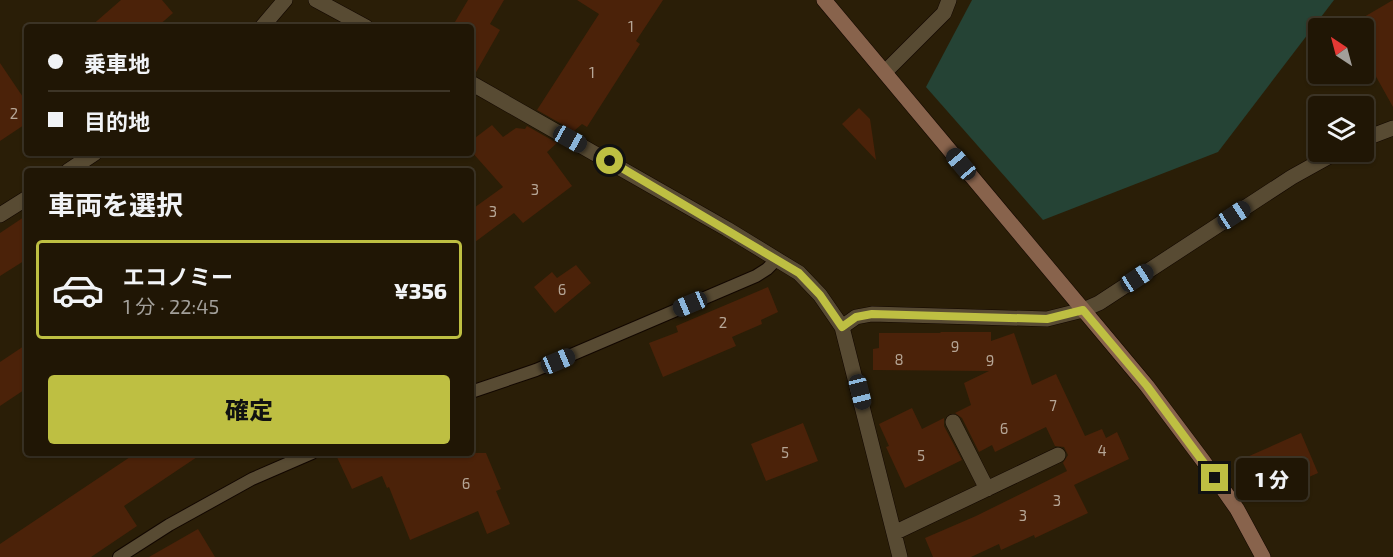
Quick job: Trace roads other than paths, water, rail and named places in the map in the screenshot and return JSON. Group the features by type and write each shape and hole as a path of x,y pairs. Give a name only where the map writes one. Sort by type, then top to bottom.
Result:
{"street":[{"path":"265,24 285,0"},
{"path":"316,0 360,24"},
{"path":"824,0 1147,386 1237,509 1263,557"},
{"path":"885,72 944,13 949,0"},
{"path":"474,85 717,223 799,273 820,295 842,327 900,557"},
{"path":"1374,135 1393,128"},
{"path":"73,168 91,156"},
{"path":"842,327 856,317 872,314 1047,319 1083,310 1099,303 1292,177 1319,162"},
{"path":"0,215 24,200"},
{"path":"953,422 987,489"},
{"path":"894,533 1058,455"}],"lane":[{"path":"474,391 536,370 745,280 767,269 777,260"},
{"path":"119,557 169,525 252,479 305,456"}]}
